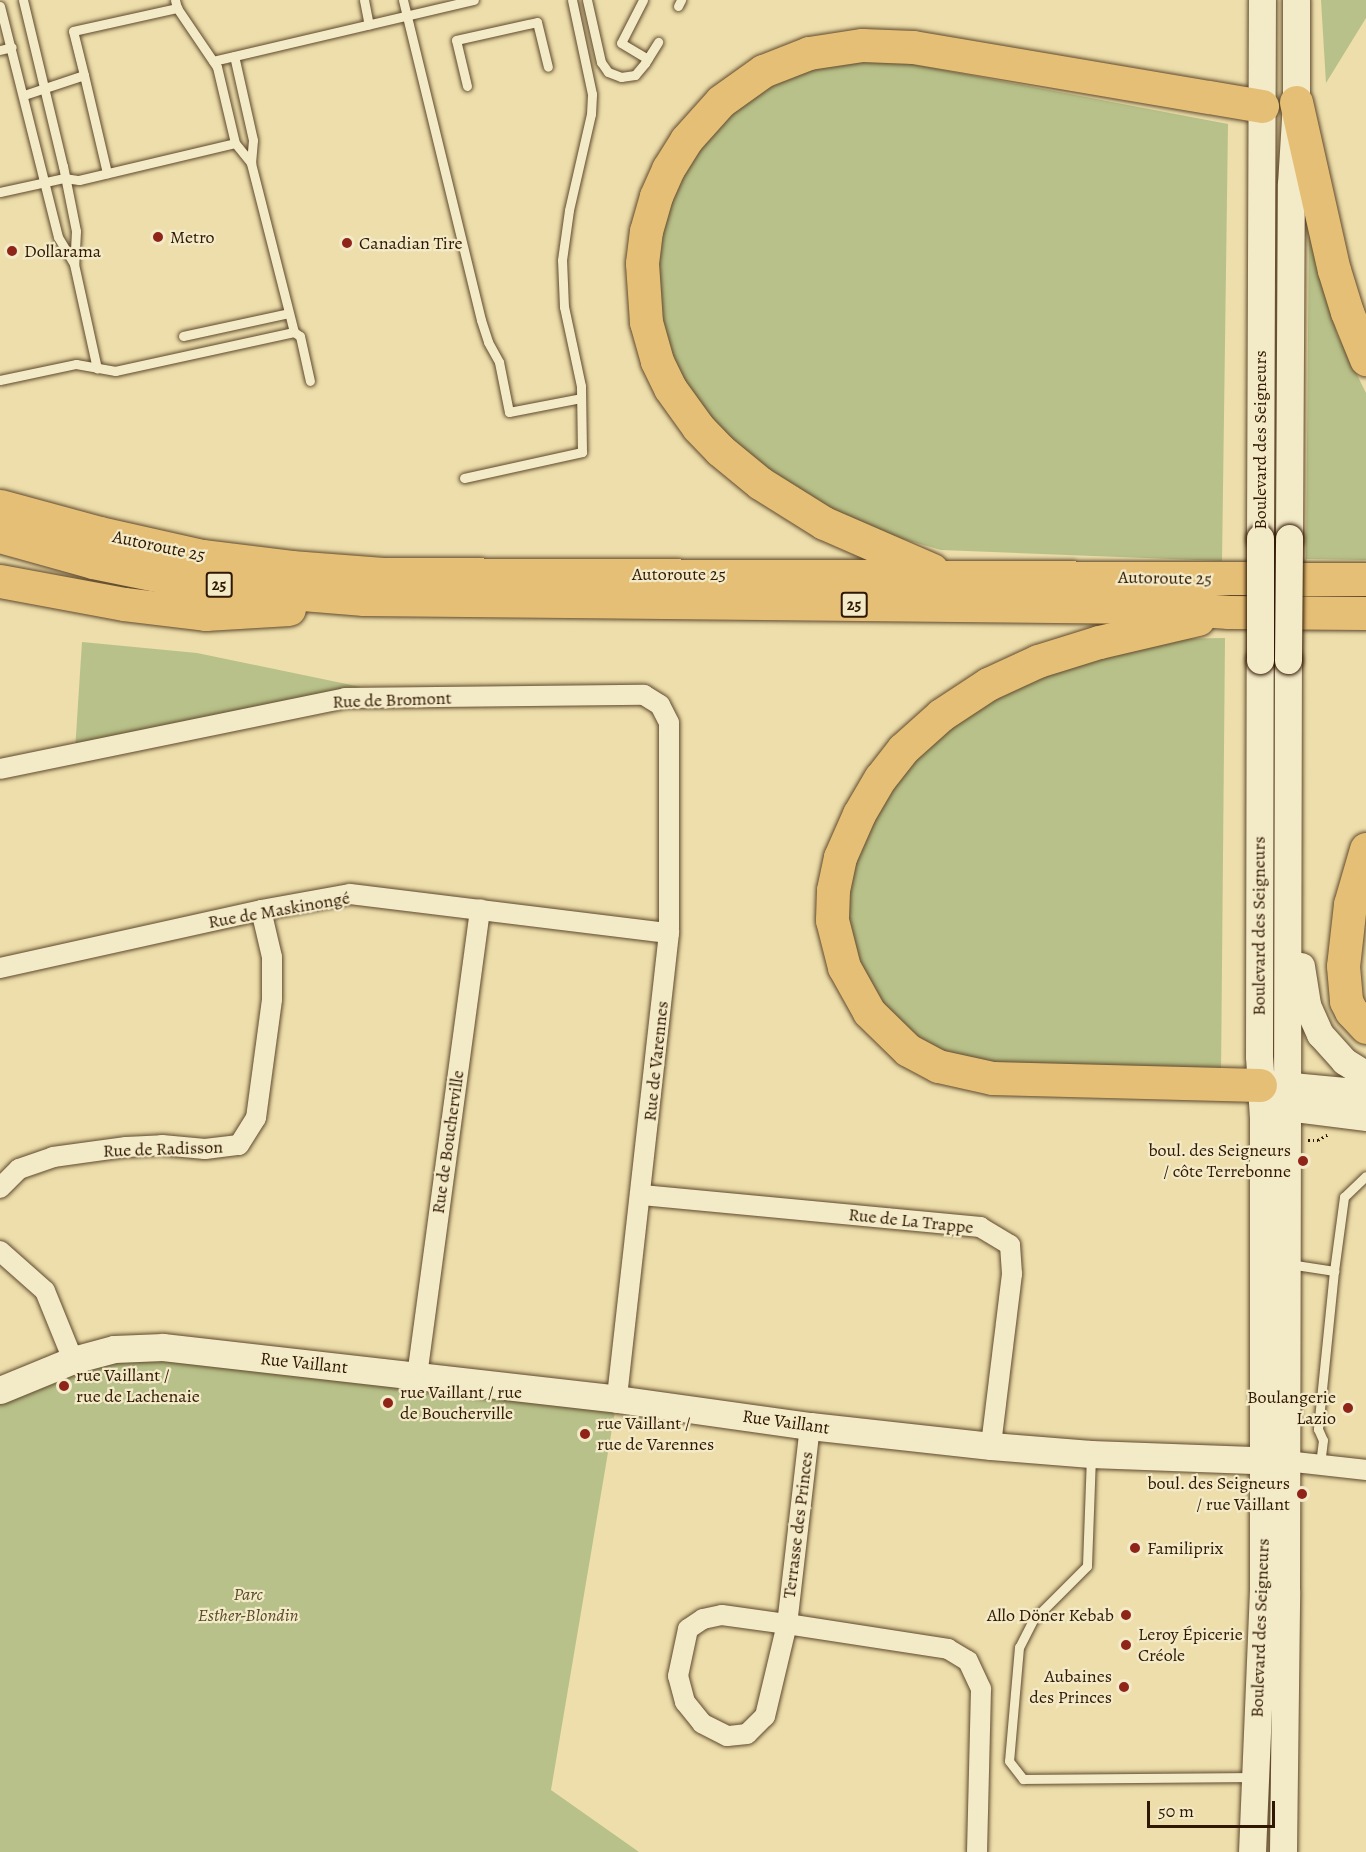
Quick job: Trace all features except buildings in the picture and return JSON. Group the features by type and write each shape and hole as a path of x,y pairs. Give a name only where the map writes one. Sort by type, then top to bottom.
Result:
{"highway":[{"path":"945,576 824,523 783,499 720,450 678,401 652,345 644,309 642,277 645,239 651,213 676,154 710,112 749,80 793,58 853,45 913,47 1262,106"},
{"path":"1296,102 1334,270 1350,320 1366,359"},
{"name":"Autoroute 25","path":"0,506 64,525 190,553 336,571 433,575 1366,579"},
{"name":"Autoroute 25","path":"0,536 112,566 217,585 322,596 443,602 1146,607 1228,612 1366,613"},
{"path":"0,581 124,604 206,614 443,602"},
{"path":"1228,612 1099,642 1038,661 988,684 940,715 903,749 880,778 859,814 846,842 836,873 832,920 844,968 869,1012 908,1050 938,1066 992,1078 1278,1092"},
{"path":"1366,849 1346,924 1343,966 1347,1001 1351,1011 1366,1027"}],"main road":[{"name":"Boulevard des Seigneurs","path":"1262,0 1260,660 1278,1092"},
{"name":"Boulevard des Seigneurs","path":"1283,1847 1274,1591 1275,1263 1278,1092 1288,912 1291,184 1296,102 1296,0"},
{"path":"1288,912 1307,1005 1314,1023 1336,1054 1366,1075"},
{"path":"1278,1092 1366,1093"},
{"path":"1278,1092 1366,1117"},
{"name":"Rue Vaillant","path":"0,1390 73,1360 114,1349 163,1347 617,1399 810,1426 991,1446 1091,1454 1274,1461"},
{"name":"Boulevard des Seigneurs","path":"1252,1848 1254,1777 1274,1591"},
{"path":"1252,1848 1283,1847"}],"street":[{"name":"Rue de Bromont","path":"0,768 345,698 644,695 660,705 669,723"},
{"name":"Rue de Varennes","path":"617,1399 642,1195 669,933 669,723"},
{"name":"Rue de Maskinongé","path":"0,968 261,910 350,894 669,933"},
{"name":"Rue de Boucherville","path":"417,1376 480,909"},
{"name":"Rue de Radisson","path":"0,1188 19,1169 53,1157 126,1147 162,1145 205,1149 239,1145 256,1118 272,999 272,957 261,910"},
{"name":"Rue de La Trappe","path":"642,1195 980,1227 1010,1245 1012,1274 991,1446"},
{"path":"0,1251 45,1291 73,1360"},
{"name":"Terrasse des Princes","path":"787,1624 722,1615 703,1619 688,1629 678,1676 685,1702 702,1723 727,1736 747,1734 765,1716 787,1624 810,1426"},
{"name":"Rue Vaillant","path":"1274,1461 1366,1470"},
{"path":"787,1624 948,1649 968,1661 981,1689 976,1852"}],"lane":[{"path":"23,0 76,231 74,264 97,369"},
{"path":"364,0 369,25"},
{"path":"403,0 481,320 488,342 499,362 509,412 581,398"},
{"path":"213,61 408,16 447,3 474,0"},
{"path":"465,478 582,452 581,398 564,307 562,260 568,210 591,114 592,94 572,0"},
{"path":"587,0 601,62 608,72 621,77 634,75 648,59 658,42"},
{"path":"643,0 621,43 648,59"},
{"path":"107,173 73,31 176,4 217,66 235,143 251,163"},
{"path":"0,6 58,237 74,264"},
{"path":"467,86 456,40 537,22 548,67"},
{"path":"0,50 12,47"},
{"path":"234,56 253,140 251,163 294,332 300,336 310,381"},
{"path":"24,95 84,75"},
{"path":"0,192 64,178 79,180 235,143"},
{"path":"183,336 289,313"},
{"path":"0,380 76,364 115,371 294,332"},
{"path":"1320,1464 1323,1440 1318,1429 1344,1197 1366,1176"},
{"path":"1275,1263 1334,1271"},
{"path":"1091,1454 1087,1566 1033,1620 1019,1647 1009,1761 1023,1779 1254,1777"}],"green space":[{"path":"1321,0 1366,0 1366,18 1326,83"},
{"path":"880,58 1228,124 1222,561 941,550 875,531 805,498 744,456 702,412 674,368 663,332 655,277 662,228 675,178 706,133 783,72"},
{"path":"1309,223 1337,334 1366,393 1366,560 1306,559"},
{"path":"1225,638 1221,1074 983,1064 938,1052 881,1010 850,958 844,885 884,788 950,723 1032,678 1163,639"},
{"path":"82,642 197,653 361,687 75,751"},
{"name":"Parc Esther-Blondin","path":"114,1349 617,1399 551,1790 639,1852 0,1852 0,1389"}],"place":[{"name":"Metro","path":"158,237"},
{"name":"Canadian Tire","path":"347,243"},
{"name":"Dollarama","path":"12,251"},
{"name":"boul. des Seigneurs / côte Terrebonne","path":"1303,1161"},
{"name":"rue Vaillant / rue de Lachenaie","path":"64,1386"},
{"name":"rue Vaillant / rue de Boucherville","path":"388,1403"},
{"name":"Boulangerie Lazio","path":"1348,1408"},
{"name":"rue Vaillant / rue de Varennes","path":"585,1434"},
{"name":"boul. des Seigneurs / rue Vaillant","path":"1302,1494"},
{"name":"Familiprix","path":"1135,1548"},
{"name":"Allo Döner Kebab","path":"1126,1615"},
{"name":"Leroy Épicerie Créole","path":"1126,1645"},
{"name":"Aubaines des Princes","path":"1124,1687"}]}
